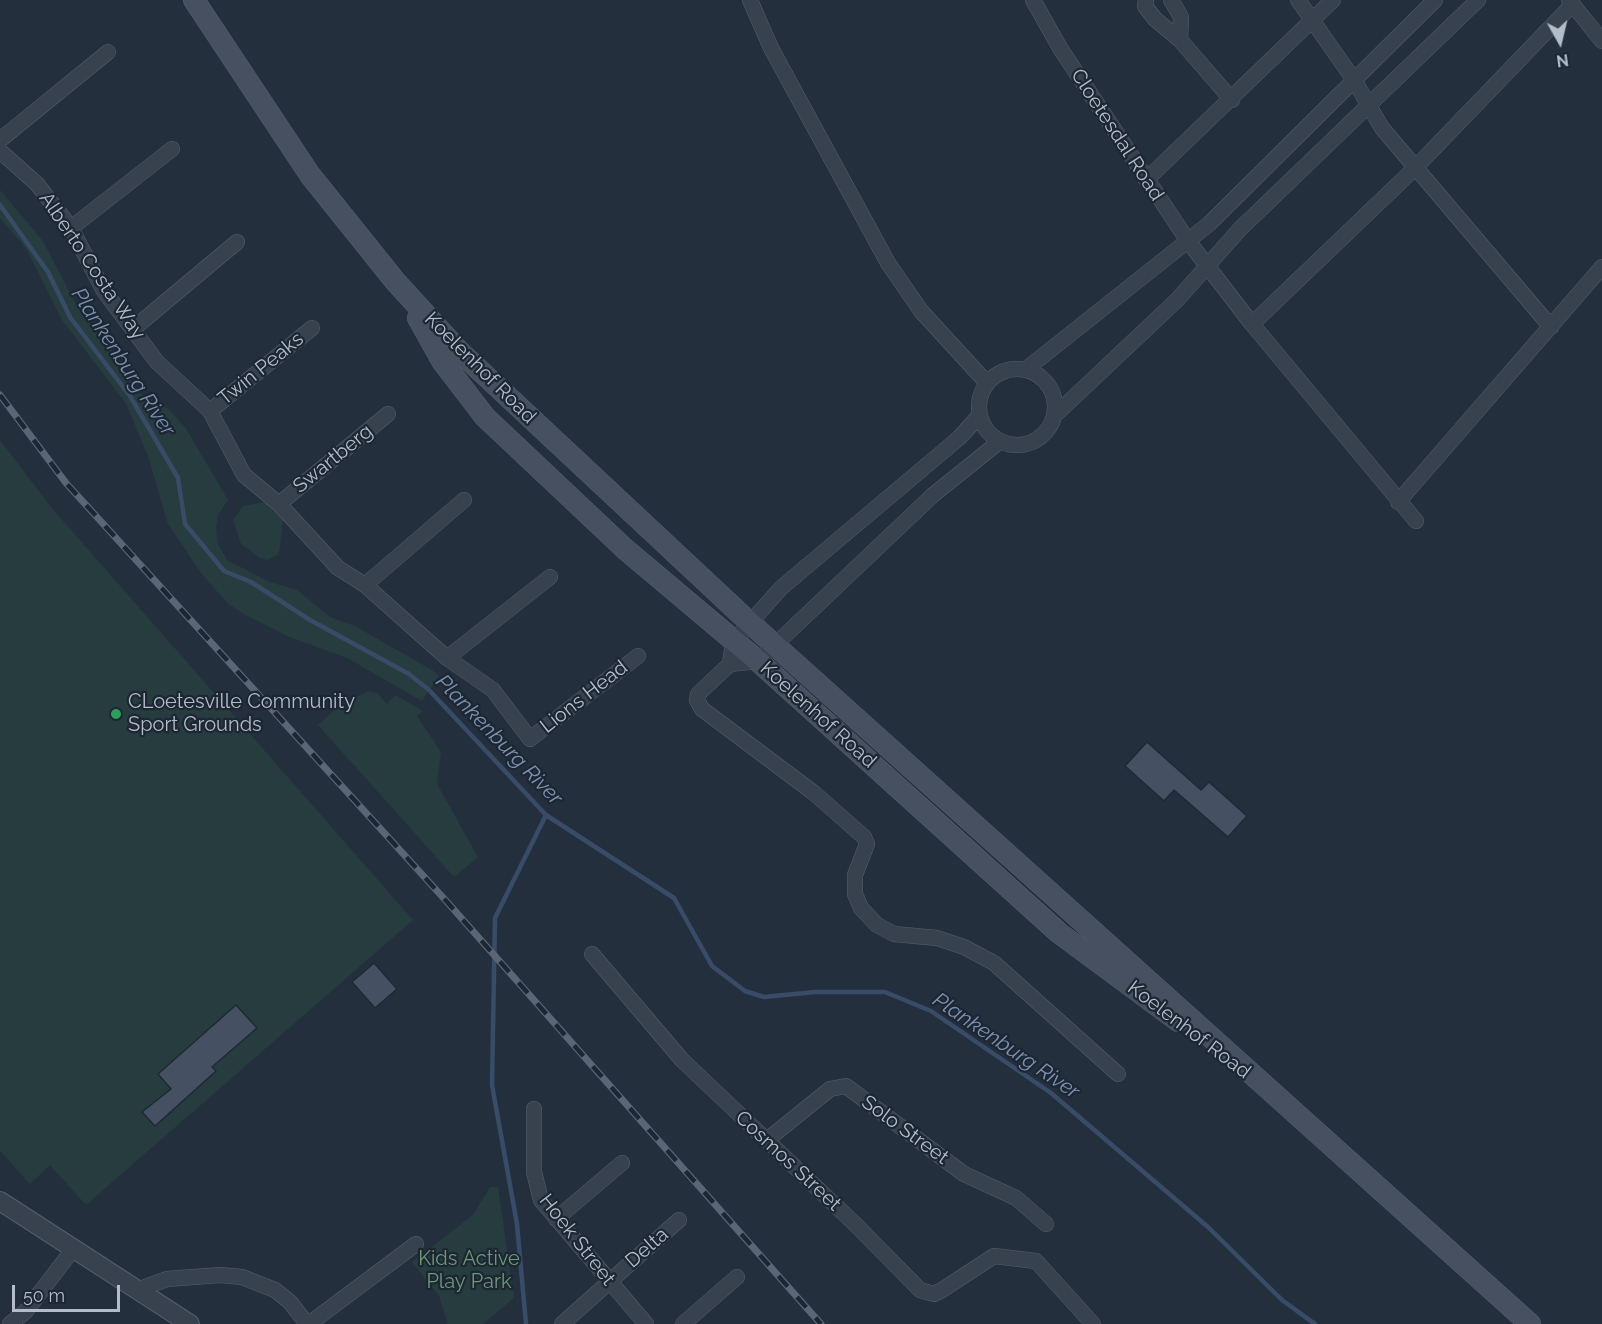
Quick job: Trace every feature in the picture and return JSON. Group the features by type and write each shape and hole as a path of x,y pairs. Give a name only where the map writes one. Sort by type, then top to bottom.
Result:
{"main road":[{"name":"Koelenhof Road","path":"194,0 310,175 396,281 458,350 749,622 1530,1324"},
{"name":"Koelenhof Road","path":"396,281 442,361 485,417 625,549 758,661 1059,933 1289,1105"}],"street":[{"path":"750,0 771,48 888,263 921,311 987,383"},
{"name":"Cloetesdal Road","path":"1033,0 1060,48 1188,241 1252,324 1416,521"},
{"path":"1146,0 1145,6 1155,20 1180,40 1232,100"},
{"path":"1171,0 1181,17 1180,40"},
{"path":"1298,0 1354,80 1382,128 1551,327"},
{"path":"1146,180 1232,100 1333,0"},
{"path":"1024,370 1209,224 1435,0"},
{"path":"1054,416 1178,300 1240,229 1478,0"},
{"path":"1252,324 1415,168 1570,3 1602,41"},
{"path":"0,140 108,52"},
{"path":"71,228 172,149"},
{"name":"Alberto Costa Way","path":"0,150 37,184 71,228 104,291 168,375 210,411 244,475 279,504 338,568 365,585 447,658 493,690 521,731 530,739"},
{"path":"133,329 237,242"},
{"path":"1398,502 1602,267"},
{"name":"Twin Peaks","path":"210,411 312,328"},
{"path":"1024,370 1036,374 1049,387 1055,404 1050,426 1034,442 1023,445 999,442 990,435 979,416 981,393 987,383 1004,371 1024,370"},
{"name":"Swartberg","path":"279,504 388,414"},
{"path":"730,664 733,642 781,588 959,438 979,416"},
{"path":"999,442 933,495 758,661 730,664 698,694 698,705 814,793 864,837 867,844 855,875 855,894 861,908 877,925 894,934 937,938 964,946 994,963 1118,1074"},
{"path":"365,585 464,500"},
{"path":"447,658 550,577"},
{"name":"Lions Head","path":"530,739 638,656"},
{"name":"Cosmos Street","path":"592,954 682,1060 925,1293 934,1294 942,1290 994,1256 1010,1256 1036,1261 1094,1324"},
{"name":"Solo Street","path":"767,1140 830,1089 846,1086 964,1174 1016,1198 1046,1224"},
{"name":"Hoek Street","path":"534,1109 536,1184 542,1200 646,1324"},
{"path":"556,1219 622,1163"},
{"path":"0,1201 190,1324"},
{"name":"Delta","path":"562,1324 679,1220"},
{"path":"137,1290 167,1279 220,1275 242,1277 275,1290 290,1302 308,1324 416,1244"},
{"path":"10,1324 26,1311 74,1248"},
{"path":"683,1324 738,1277"}],"green space":[{"path":"0,190 43,241 75,303 114,352 139,393 170,410 187,430 228,500 218,515 216,528 218,544 227,560 270,582 297,590 330,617 355,626 432,670 439,676 422,701 347,658 287,636 244,614 228,604 201,573 168,524 148,456 125,402 62,320 27,250 0,218"},
{"name":"CLoetesville Community Sport Grounds","path":"0,440 51,507 413,920 86,1205 50,1165 30,1184 0,1151"},
{"path":"267,502 283,520 279,554 267,560 260,558 241,544 233,520 243,506"},
{"path":"368,691 377,693 387,704 395,695 423,711 417,716 441,752 437,784 478,857 454,877 318,725 337,707"},
{"name":"Kids Active Play Park","path":"490,1187 498,1187 514,1298 483,1324 448,1324 439,1296 412,1262 473,1215"}],"building":[{"path":"1147,742 1201,790 1209,782 1247,816 1228,837 1174,790 1164,801 1125,766"},
{"path":"374,963 397,989 375,1008 352,982"},
{"path":"236,1005 257,1028 212,1067 216,1071 155,1126 142,1112 171,1089 158,1074"}],"waterway":[{"name":"Plankenburg River","path":"0,205 48,272 70,317 130,396 178,478 185,524 224,571 251,582 310,620 409,674 429,690 546,815 674,898 712,966 745,991 764,997 815,992 885,992 931,1011 1051,1093 1208,1227 1282,1300 1315,1324"},
{"path":"526,1324 517,1224 492,1085 495,918 546,815"}],"railway":[{"path":"0,395 66,483 448,903 821,1324"}],"place":[{"name":"CLoetesville Community Sport Grounds","path":"116,714"}]}
